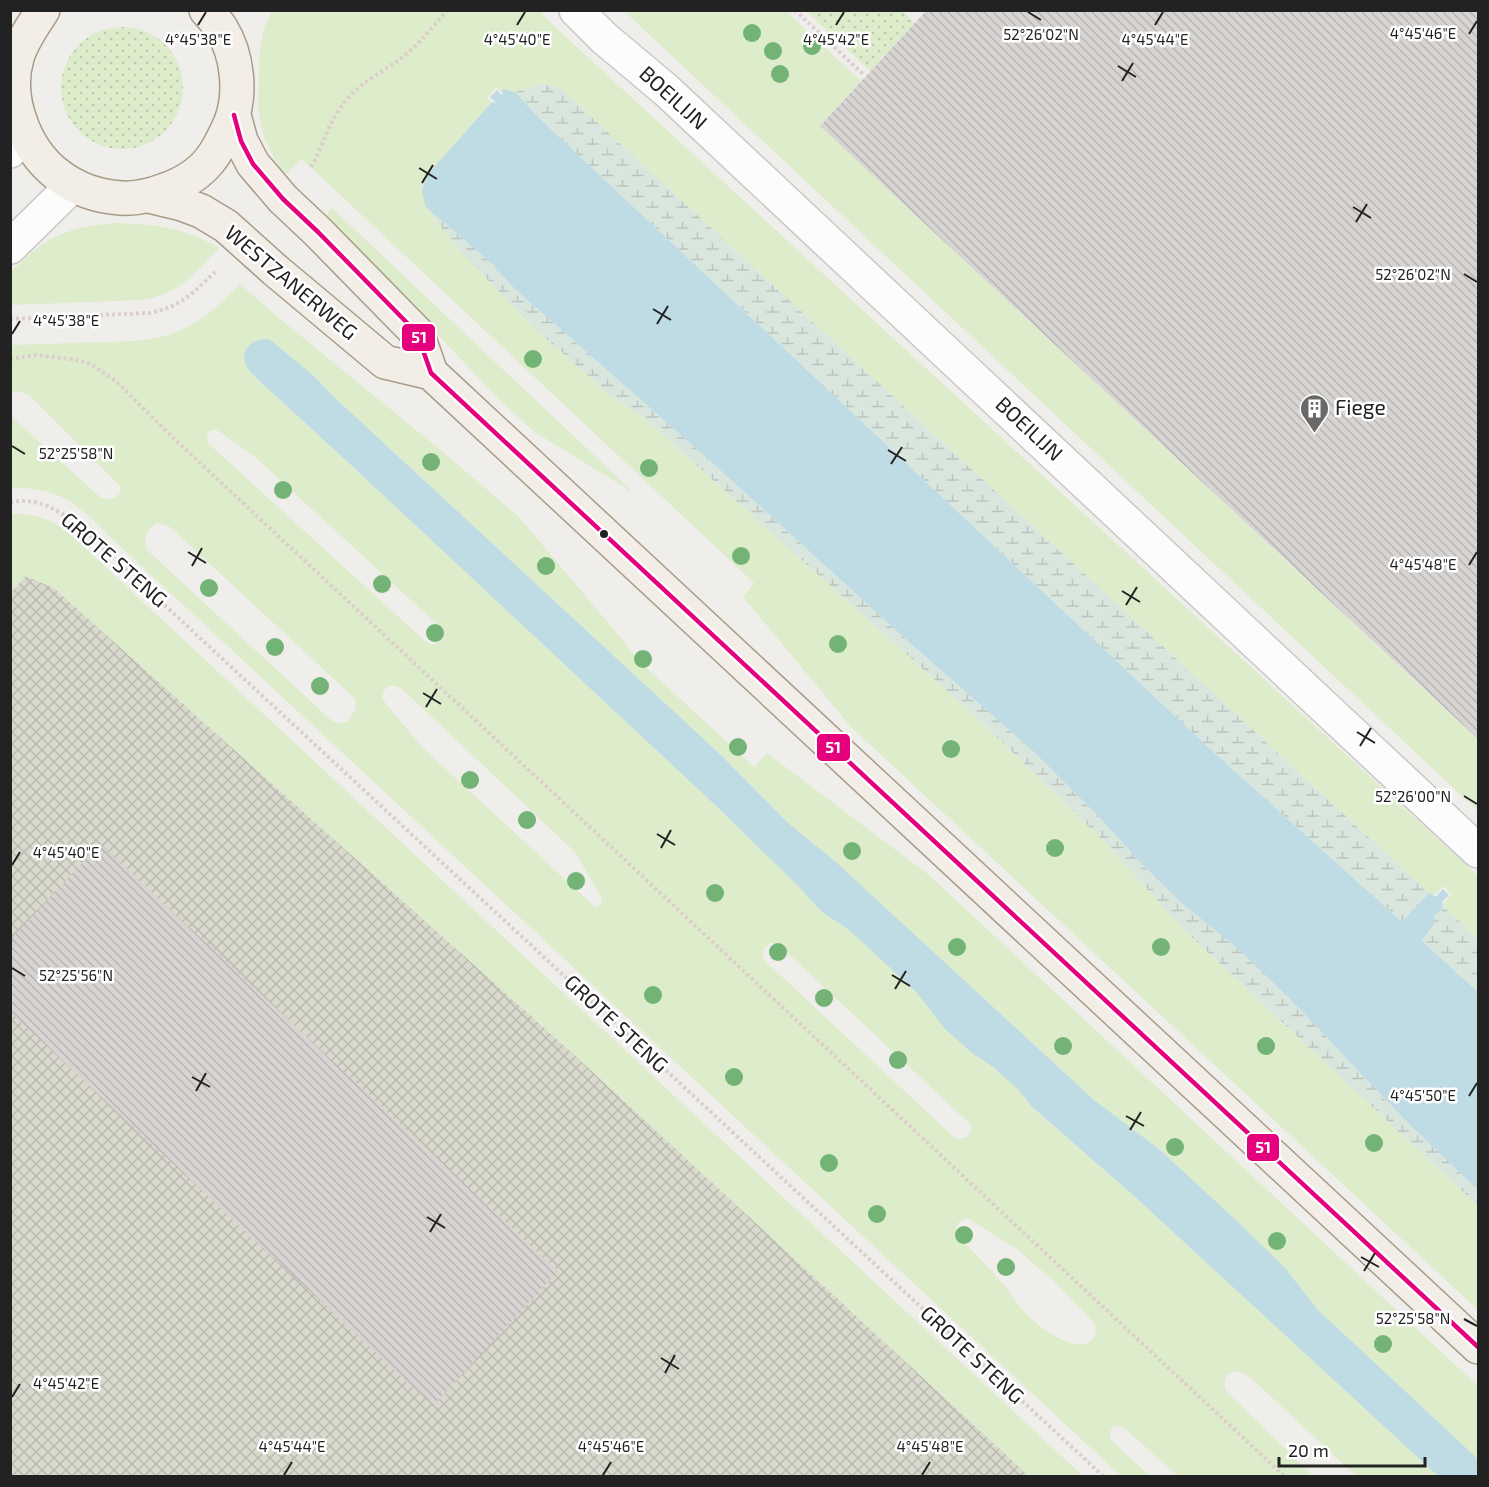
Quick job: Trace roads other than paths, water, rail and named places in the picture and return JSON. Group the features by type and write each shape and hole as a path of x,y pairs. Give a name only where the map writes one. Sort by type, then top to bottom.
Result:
{"main road":[{"path":"27,22 13,84 17,142 36,154 53,172 73,186 97,195 123,199 149,195 176,186 193,176 209,161 223,140 234,115 238,85 233,56 221,28 206,10"},
{"name":"WESTZANERWEG","path":"234,115 241,141 252,164 283,199 417,333 431,374"},
{"name":"WESTZANERWEG","path":"149,195 201,211 226,226 385,362 431,374 1479,1347"}],"street":[{"name":"BOEILIJN","path":"576,10 604,38 675,98 1479,851"},
{"path":"10,247 73,186"}],"water":[{"path":"503,89 515,92 541,120 1209,748 1402,922 1429,893 1436,897 1443,889 1449,895 1442,902 1442,908 1434,917 1434,924 1422,941 1478,992 1478,1190 1407,1122 1290,999 1237,948 1180,902 1033,751 516,290 490,262 425,206 422,189 429,173 492,102 495,102 490,97 497,90 502,95"},
{"path":"263,339 273,342 315,377 722,756 787,822 837,863 1094,1100 1159,1149 1238,1222 1285,1268 1318,1310 1478,1459 1478,1476 1438,1476 1134,1196 1032,1107 1018,1089 946,1030 916,992 849,930 822,912 714,804 253,375 246,364 244,353 250,344"}],"place":[{"name":"Fiege","path":"1314,434"}]}
